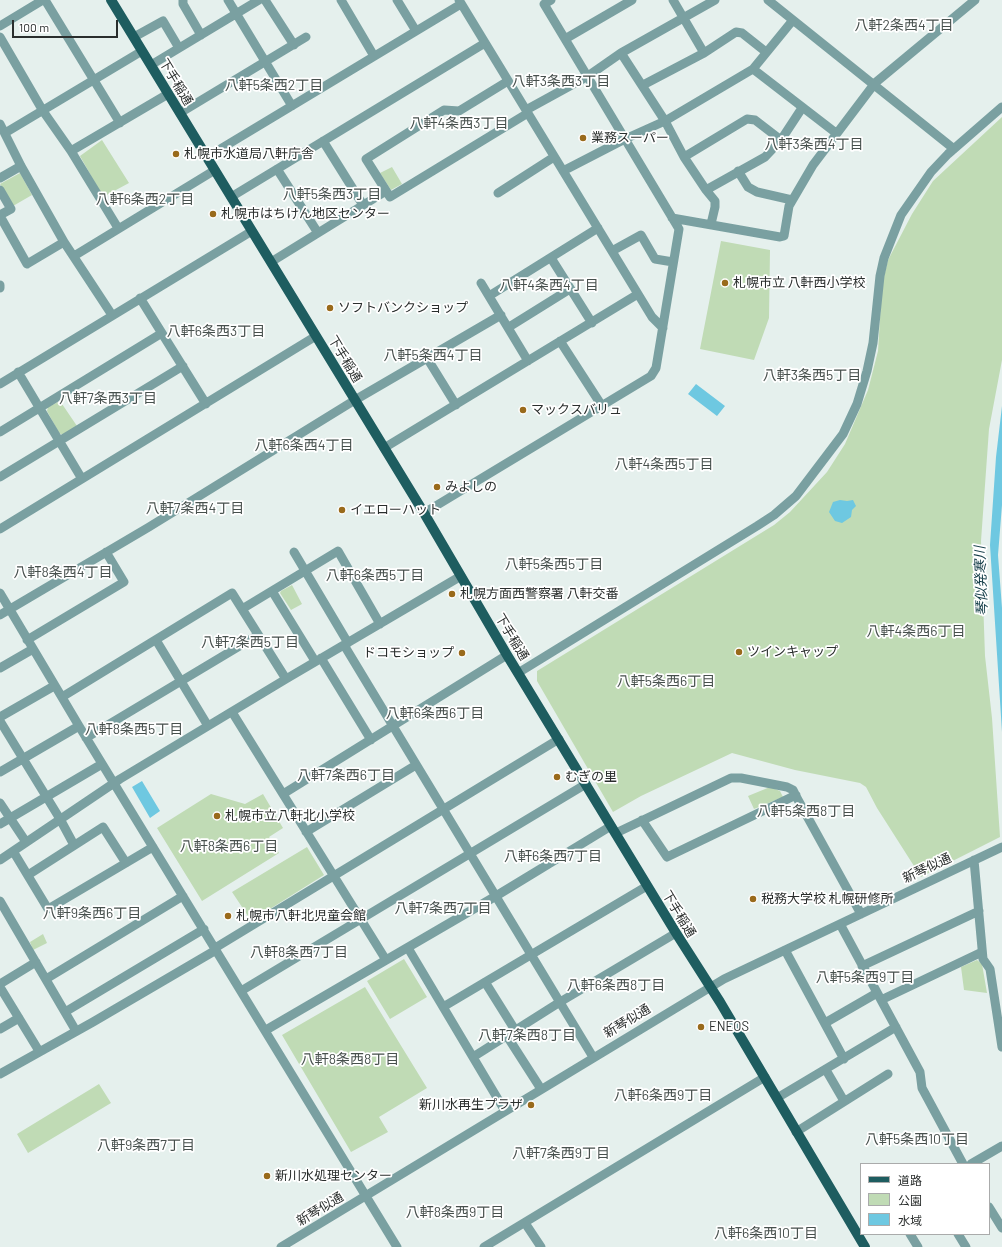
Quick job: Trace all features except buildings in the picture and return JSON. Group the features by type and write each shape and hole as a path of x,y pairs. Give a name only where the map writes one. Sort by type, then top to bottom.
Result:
{"main road":[{"name":"下手稲通","path":"110,0 356,400 507,655 777,1098 796,1132 859,1232"},
{"name":"下手稲通","path":"860,1235 865,1247"}],"street":[{"path":"0,26 44,0 120,123"},
{"path":"183,0 183,4 201,35"},
{"path":"228,0 292,106"},
{"path":"151,65 259,0"},
{"path":"265,0 294,45"},
{"path":"341,0 374,56"},
{"path":"397,0 416,31"},
{"path":"424,513 651,376 656,368 679,229 544,4 551,0"},
{"path":"565,39 632,0"},
{"path":"673,0 704,53"},
{"path":"508,82 459,111 444,110 366,159 390,197 588,76 621,53 715,0"},
{"path":"768,0 954,148"},
{"path":"672,218 780,237 784,236 789,206 792,200 813,165 874,84 975,0"},
{"path":"207,157 416,31 460,2 652,318 663,328"},
{"path":"563,171 625,139 665,121 752,69 793,20"},
{"path":"134,37 163,21 179,48"},
{"path":"643,85 704,53 736,32 742,33 766,52"},
{"path":"0,37 43,111 71,151 118,228"},
{"path":"180,114 306,37"},
{"path":"231,197 485,43"},
{"path":"5,133 142,51"},
{"path":"621,53 665,121 684,157 715,201 711,224"},
{"path":"752,69 836,133"},
{"path":"71,151 168,94"},
{"path":"518,673 757,526 774,515 796,496 843,434 857,404 867,371 873,342 880,276 891,236 901,215 919,187 931,172 954,148 1002,107"},
{"path":"706,190 765,157 781,140 802,108"},
{"path":"684,157 747,119 755,120 781,140"},
{"path":"0,124 21,166 64,242 112,316"},
{"path":"323,141 363,205"},
{"path":"498,193 554,157"},
{"path":"0,178 21,166"},
{"path":"277,169 318,234"},
{"path":"74,256 215,170"},
{"path":"738,171 748,187 757,192 792,200"},
{"path":"0,190 11,209 0,216 27,264 64,242"},
{"path":"271,262 386,191"},
{"path":"489,296 598,228"},
{"path":"0,384 252,231"},
{"path":"612,251 640,235 655,259 673,262"},
{"path":"550,258 592,322"},
{"path":"481,283 509,327 528,361"},
{"path":"509,327 570,289"},
{"path":"384,448 638,294"},
{"path":"140,298 206,404"},
{"path":"0,615 156,523 356,400 501,315"},
{"path":"0,432 162,333"},
{"path":"0,529 316,336"},
{"path":"560,341 602,406"},
{"path":"427,358 456,404"},
{"path":"0,477 60,442 182,366"},
{"path":"18,372 82,479"},
{"path":"242,609 338,551 380,624"},
{"path":"27,640 124,582 106,552"},
{"path":"294,552 306,570 346,644 416,765 593,1057"},
{"path":"0,860 114,783 461,576"},
{"path":"272,591 371,740"},
{"path":"0,593 54,686 266,1030 397,1247"},
{"path":"62,697 232,593 286,679"},
{"path":"86,738 258,635"},
{"path":"156,640 208,726"},
{"path":"0,668 33,650"},
{"path":"283,794 507,655"},
{"path":"0,717 54,686"},
{"path":"232,712 386,960"},
{"path":"0,721 60,819 74,845"},
{"path":"0,772 79,726"},
{"path":"0,1074 216,949 558,739"},
{"path":"0,824 47,798 102,764"},
{"path":"306,832 416,765"},
{"path":"266,1030 613,829 642,820 731,778 741,778 787,787 796,795 861,914"},
{"path":"241,991 586,784"},
{"path":"642,820 667,857 796,795"},
{"path":"0,804 26,842"},
{"path":"28,875 103,827 126,863"},
{"path":"13,851 48,909 153,847"},
{"name":"新琴似通","path":"281,1247 709,988 785,950 1002,847"},
{"path":"974,860 983,959 990,969 1002,1047"},
{"path":"443,1007 647,886"},
{"path":"46,979 183,896"},
{"path":"0,901 76,1031"},
{"path":"862,966 979,911"},
{"path":"840,924 920,1072 922,1088 962,1163"},
{"path":"65,1012 204,929"},
{"path":"473,1057 560,1002 676,933"},
{"path":"408,948 505,1111"},
{"path":"785,950 844,1059"},
{"path":"825,1023 879,996 982,952"},
{"path":"36,962 0,985 39,1051"},
{"path":"485,982 541,1089"},
{"path":"0,1029 19,1018"},
{"path":"777,1098 896,1027"},
{"path":"826,1070 844,1101"},
{"path":"796,1132 888,1074"},
{"path":"489,1246 764,1077"},
{"path":"973,1163 1002,1146"},
{"path":"990,1209 1002,1228"},
{"path":"525,1223 541,1247"},
{"path":"911,1235 918,1247"},
{"path":"959,1235 966,1247"}],"green space":[{"path":"1002,117 1002,360 989,429 981,541 985,656 992,718 1000,837 921,877 877,808 866,787 860,783 795,770 732,753 641,796 613,812 537,681 537,671 774,525 790,512 827,472 845,444 868,390 878,351 882,285 888,260 912,214 933,181"},
{"path":"102,140 129,183 103,197 80,156"},
{"path":"392,167 402,184 391,190 380,173"},
{"path":"20,173 32,195 13,206 0,184"},
{"path":"721,241 770,250 769,318 754,360 700,349"},
{"path":"60,401 77,426 63,435 59,433 47,411 48,407"},
{"path":"292,585 302,604 291,610 280,593"},
{"path":"770,787 780,791 783,797 754,809 748,796"},
{"path":"211,794 245,804 263,794 283,828 269,837 279,853 202,901 157,828"},
{"path":"307,847 324,875 254,919 250,919 232,892"},
{"path":"43,934 47,943 33,950 30,942"},
{"path":"404,959 427,997 390,1019 367,981"},
{"path":"977,960 982,964 987,993 964,990 961,967"},
{"path":"365,987 427,1088 379,1117 388,1132 351,1152 282,1035"},
{"path":"99,1084 111,1103 28,1153 17,1134"}],"water":[{"path":"696,384 725,406 717,416 688,394"},
{"path":"1002,406 1002,505 998,555 1002,608 1002,732 990,545 996,457"},
{"path":"840,500 853,500 856,506 852,510 851,517 842,523 835,521 829,512 833,502"},
{"path":"142,781 160,811 150,818 132,787"}],"place":[{"name":"業務スーパー","path":"583,138"},
{"name":"札幌市水道局八軒庁舎","path":"176,154"},
{"name":"札幌市はちけん地区センター","path":"213,214"},
{"name":"札幌市立 八軒西小学校","path":"725,283"},
{"name":"ソフトバンクショップ","path":"330,308"},
{"name":"マックスバリュ","path":"523,410"},
{"name":"みよしの","path":"437,487"},
{"name":"イエローハット","path":"342,510"},
{"name":"札幌方面西警察署 八軒交番","path":"452,594"},
{"name":"ツインキャップ","path":"739,652"},
{"name":"ドコモショップ","path":"462,653"},
{"name":"むぎの里","path":"557,777"},
{"name":"札幌市立八軒北小学校","path":"217,816"},
{"name":"税務大学校 札幌研修所","path":"753,899"},
{"name":"札幌市八軒北児童会館","path":"228,916"},
{"name":"ENEOS","path":"701,1027"},
{"name":"新川水再生プラザ","path":"531,1105"},
{"name":"新川水処理センター","path":"267,1176"}],"district":[{"name":"八軒2条西4丁目","path":"904,25"},
{"name":"八軒3条西3丁目","path":"561,81"},
{"name":"八軒5条西2丁目","path":"274,85"},
{"name":"八軒4条西3丁目","path":"459,123"},
{"name":"八軒3条西4丁目","path":"814,144"},
{"name":"八軒5条西3丁目","path":"332,194"},
{"name":"八軒6条西2丁目","path":"145,199"},
{"name":"八軒4条西4丁目","path":"549,285"},
{"name":"八軒6条西3丁目","path":"216,331"},
{"name":"八軒5条西4丁目","path":"433,355"},
{"name":"八軒3条西5丁目","path":"812,375"},
{"name":"八軒7条西3丁目","path":"108,398"},
{"name":"八軒6条西4丁目","path":"304,445"},
{"name":"八軒4条西5丁目","path":"664,464"},
{"name":"八軒7条西4丁目","path":"195,508"},
{"name":"八軒5条西5丁目","path":"554,564"},
{"name":"八軒8条西4丁目","path":"63,572"},
{"name":"八軒6条西5丁目","path":"375,575"},
{"name":"八軒4条西6丁目","path":"916,631"},
{"name":"八軒7条西5丁目","path":"250,642"},
{"name":"八軒5条西6丁目","path":"666,681"},
{"name":"八軒6条西6丁目","path":"435,713"},
{"name":"八軒8条西5丁目","path":"134,729"},
{"name":"八軒7条西6丁目","path":"346,775"},
{"name":"八軒5条西8丁目","path":"806,811"},
{"name":"八軒8条西6丁目","path":"229,846"},
{"name":"八軒6条西7丁目","path":"553,856"},
{"name":"八軒7条西7丁目","path":"443,908"},
{"name":"八軒9条西6丁目","path":"92,913"},
{"name":"八軒8条西7丁目","path":"299,952"},
{"name":"八軒5条西9丁目","path":"865,977"},
{"name":"八軒6条西8丁目","path":"616,985"},
{"name":"八軒7条西8丁目","path":"527,1035"},
{"name":"八軒8条西8丁目","path":"350,1059"},
{"name":"八軒6条西9丁目","path":"663,1095"},
{"name":"八軒5条西10丁目","path":"917,1139"},
{"name":"八軒9条西7丁目","path":"146,1145"},
{"name":"八軒7条西9丁目","path":"561,1153"},
{"name":"八軒8条西9丁目","path":"455,1212"},
{"name":"八軒6条西10丁目","path":"766,1233"}],"water label":[{"name":"琴似発寒川","path":"981,581"}]}
